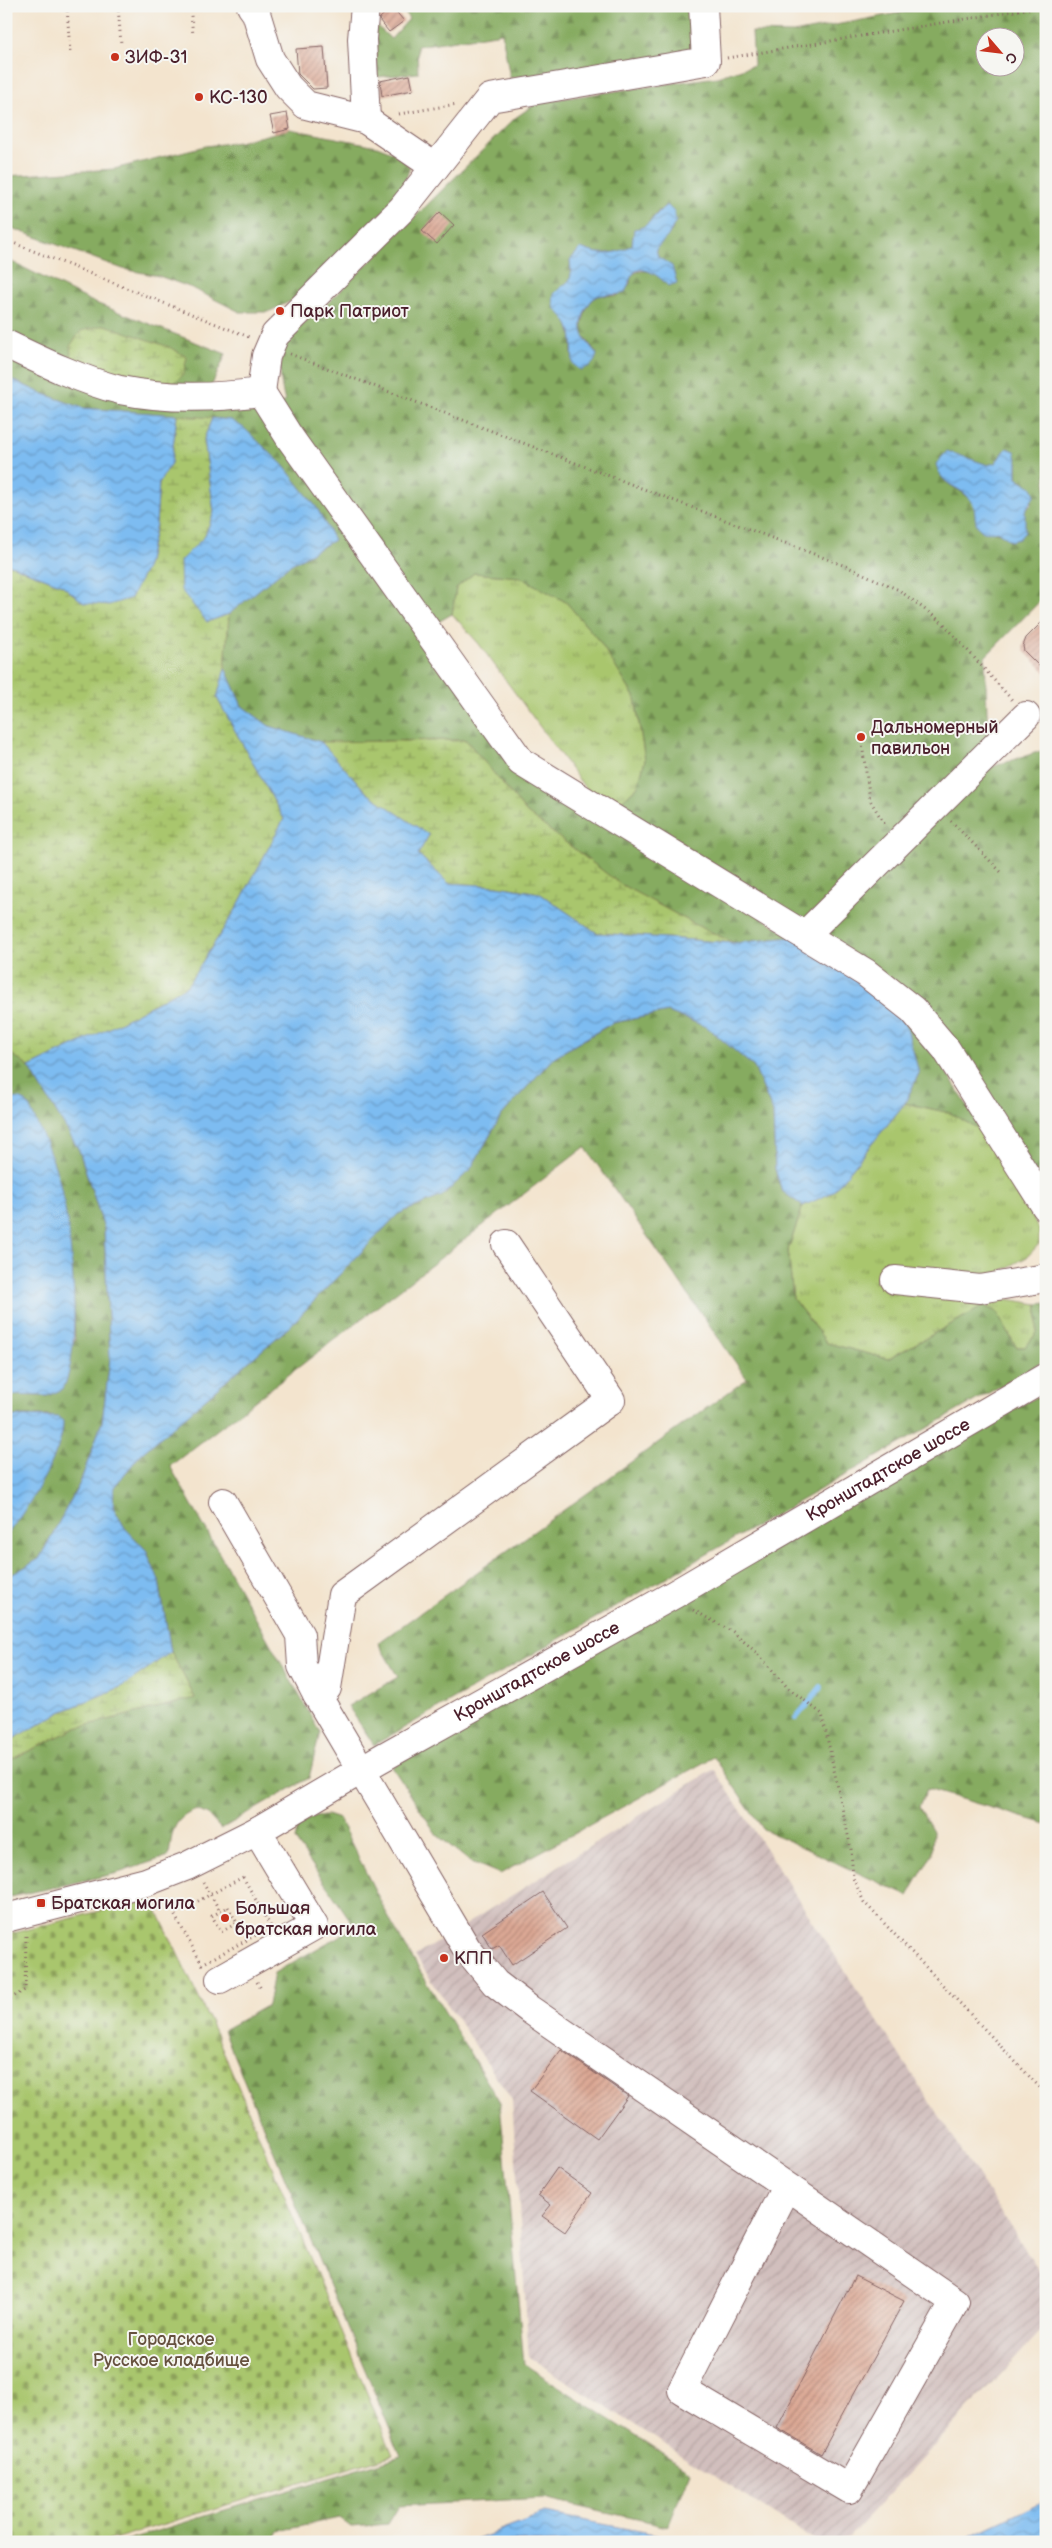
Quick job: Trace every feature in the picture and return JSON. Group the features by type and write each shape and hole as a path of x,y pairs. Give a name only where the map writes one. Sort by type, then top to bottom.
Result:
{"street":[{"path":"251,6 256,13 270,59 288,87 306,105 366,120 435,167"},
{"path":"365,6 362,39 366,120"},
{"path":"703,6 706,61 490,98 402,209 275,335 277,349 266,356 261,392 290,438 521,762 866,973 913,1010 946,1049 1046,1207"},
{"path":"6,344 50,365 120,390 194,397 261,392"},
{"path":"805,936 1026,716"},
{"path":"317,1695 326,1688 342,1595 611,1400 506,1244"},
{"path":"895,1280 980,1290 1046,1278"},
{"name":"Кронштадтское шоссе","path":"16,1915 146,1882 187,1866 257,1831 675,1594 1046,1377"},
{"path":"223,1502 300,1635 302,1666 317,1695 467,1949 496,1983 543,2019 955,2302 849,2490 682,2390 786,2187"},
{"path":"220,1980 314,1926 257,1831"}],"path":[{"path":"67,6 70,53"},
{"path":"118,6 121,44"},
{"path":"190,6 193,35"},
{"path":"706,61 1045,6"},
{"path":"366,120 490,98"},
{"path":"6,240 277,349 848,567 899,590 944,624 1026,716"},
{"path":"862,737 870,800 896,845"},
{"path":"936,806 1003,874"},
{"path":"689,1608 733,1632 757,1653 787,1687 822,1714 850,1849 853,1878 864,1902 1046,2094"},
{"path":"243,1877 271,1927 202,1964 174,1914 210,1894 243,1877"},
{"path":"210,1894 220,1911"},
{"path":"228,1906 237,1923 221,1932 212,1916 220,1911 228,1906"},
{"path":"6,2001 25,1990 16,1915"}],"shaded area":[{"path":"714,1769 1046,2281 1046,2319 1041,2331 849,2537 833,2542 817,2542 529,2357 512,2100 415,1956"}],"green space":[{"path":"401,6 687,6 693,54 510,78 502,33 417,46 418,73 377,77 375,24 391,39 409,19"},
{"path":"936,6 1046,6 1046,595 985,657 988,739 803,924 613,809 638,786 645,760 635,698 600,642 566,602 520,577 474,573 456,588 452,614 431,626 518,766 793,937 734,943 620,884 527,813 466,740 321,742 269,726 242,706 225,668 229,614 288,566 334,540 317,508 283,465 231,420 83,408 41,393 6,377 6,259 93,302 226,354 211,387 221,402 250,410 285,402 281,384 282,360 287,343 294,332 319,312 515,118 538,102 717,77 754,65 752,32 793,33","holes":["659,210 673,229 656,249 658,257 672,266 668,286 656,274 647,271 636,272 631,275 630,284 617,296 600,295 592,300 587,307 582,324 582,333 597,354 572,356 572,339 560,288 570,280 570,260 581,248 587,251 607,253 620,251 632,245 634,229 652,221","1007,448 1017,459 1017,478 1024,482 1032,503 1025,511 1011,541 997,531 988,532 979,528 972,502 966,495 944,480 979,464 988,465 995,463"]},
{"path":"290,129 377,146 400,155 410,167 404,184 389,206 293,300 268,312 240,312 192,288 159,276 123,269 6,226 6,176 114,169 205,146 239,142"},
{"path":"105,325 169,347 187,357 183,375 172,384 116,377 72,364 70,346 81,331"},
{"path":"177,415 212,418 204,439 214,512 205,536 180,561 207,622 229,614 225,668 217,698 284,819 235,911 187,986 110,1028 29,1067 6,1050 6,563 62,585 84,603 147,566 156,524 159,483 171,463"},
{"path":"474,573 520,577 566,602 600,642 635,698 645,760 638,786 613,809 585,788 479,644 452,614 456,588"},
{"path":"466,740 527,813 620,884 734,943 597,933 539,893 497,886 448,883 418,854 429,835 367,793 321,742"},
{"path":"1041,751 1046,752 1046,1193 948,1042 817,934 982,770"},
{"path":"878,995 909,1013 984,1132 950,1113 905,1103 919,1073"},
{"path":"668,1012 707,1027 754,1067 773,1112 775,1169 782,1191 803,1206 788,1250 793,1299 827,1343 888,1359 984,1306 997,1312 1016,1347 1025,1347 1037,1333 1038,1304 1046,1303 1046,1360 374,1745 348,1706 398,1677 378,1643 747,1379 585,1147 170,1466 320,1732 309,1778 221,1829 208,1815 197,1810 189,1813 182,1817 175,1827 169,1856 118,1873 6,1898 6,1762 76,1728 195,1698 171,1652 159,1581 146,1550 125,1528 113,1507 114,1487 141,1454 289,1327 398,1214 442,1196 470,1170 501,1116 554,1057 613,1023"},
{"path":"6,1050 29,1067 79,1150 104,1228 110,1359 102,1422 80,1483 39,1559 6,1578 6,1536 35,1493 58,1445 63,1428 51,1416 6,1416 6,1395 47,1396 75,1340 73,1286 66,1223 11,1100 6,1107"},
{"path":"905,1103 950,1113 984,1132 1039,1229 1039,1244 1027,1257 984,1280 1000,1298 1038,1304 1037,1333 1025,1347 1016,1347 997,1312 984,1306 888,1359 827,1343 793,1299 788,1250 803,1206 833,1192"},
{"path":"1046,1391 1046,1824 927,1789 919,1807 933,1831 932,1854 908,1896 763,1829 714,1757 500,1874 469,1861 437,1835 392,1767"},
{"path":"171,1652 195,1698 76,1728 6,1762 6,1743 61,1712 123,1686"},
{"path":"327,1815 339,1819 393,1926 500,2103 524,2364 690,2471 668,2526 544,2498 399,2506 388,2524 351,2527 339,2518 279,2531 273,2542 121,2542 401,2456 223,2030 268,2005 274,1973 355,1927 295,1840 298,1826 310,1818"},
{"name":"Городское Русское кладбище","path":"151,1898 217,2036 393,2455 104,2542 6,2542 6,1935"}],"water":[{"path":"667,205 674,212 676,221 668,236 656,249 658,257 672,266 677,283 668,286 650,272 639,270 631,277 625,292 601,295 594,299 584,313 582,329 589,345 597,354 592,365 580,370 573,364 571,331 556,309 553,299 554,294 569,281 571,274 570,260 581,248 587,251 607,253 620,251 632,245 634,229 644,226"},
{"path":"6,377 41,393 83,408 177,415 171,463 159,483 156,524 147,566 131,598 109,605 84,603 62,585 6,563"},
{"path":"212,418 231,420 244,428 283,465 317,508 334,540 288,566 229,614 207,622 181,590 180,561 205,536 214,512 204,439"},
{"path":"1007,448 1015,451 1017,478 1032,487 1035,495 1025,511 1025,532 1019,539 1011,541 997,531 985,532 979,528 972,502 963,492 947,483 936,464 947,451 988,465 995,463"},
{"path":"225,668 242,706 269,726 321,742 367,793 429,835 418,854 448,883 497,886 539,893 597,933 734,943 793,937 878,995 906,1025 919,1073 905,1103 833,1192 803,1206 782,1191 775,1169 773,1112 754,1067 707,1027 668,1012 612,1023 554,1057 501,1116 470,1170 442,1196 398,1214 289,1327 141,1454 114,1487 113,1507 125,1528 146,1550 159,1581 171,1652 123,1686 61,1712 6,1743 6,1578 39,1559 80,1483 102,1422 110,1359 104,1228 79,1150 29,1067 110,1028 187,986 235,911 284,819 217,698"},
{"path":"17,1098 24,1100 29,1106 54,1164 62,1193 71,1250 74,1315 73,1345 69,1370 63,1389 47,1396 6,1395 6,1107 11,1100"},
{"path":"6,1416 58,1417 63,1421 62,1434 51,1464 33,1497 6,1536"},
{"path":"1046,2499 1046,2542 958,2542 1044,2501"},
{"path":"545,2513 696,2542 476,2542 476,2539"}],"building":[{"path":"392,7 404,21 389,32 379,20"},
{"path":"324,47 327,88 313,89 298,74 296,49"},
{"path":"410,75 413,90 382,96 380,81"},
{"path":"287,113 290,129 274,133 270,116"},
{"path":"440,212 454,225 437,244 422,231"},
{"path":"1046,618 1046,673 1024,651 1023,646 1026,638"},
{"path":"543,1892 567,1928 512,1965 499,1945 492,1949 482,1933"},
{"path":"561,2050 628,2096 597,2139 530,2091"},
{"path":"557,2168 592,2193 565,2232 542,2216 551,2205 538,2195"},
{"path":"855,2276 904,2301 821,2454 777,2428"}],"waterway":[{"path":"796,1718 821,1687"}],"place":[{"name":"ЗИФ-31","path":"115,57"},
{"name":"КС-130","path":"199,97"},
{"name":"Парк Патриот","path":"280,311"},
{"name":"Дальномерный павильон","path":"861,737"},
{"name":"Братская могила","path":"41,1903"},
{"name":"Большая братская могила","path":"225,1918"},
{"name":"КПП","path":"444,1958"}]}
